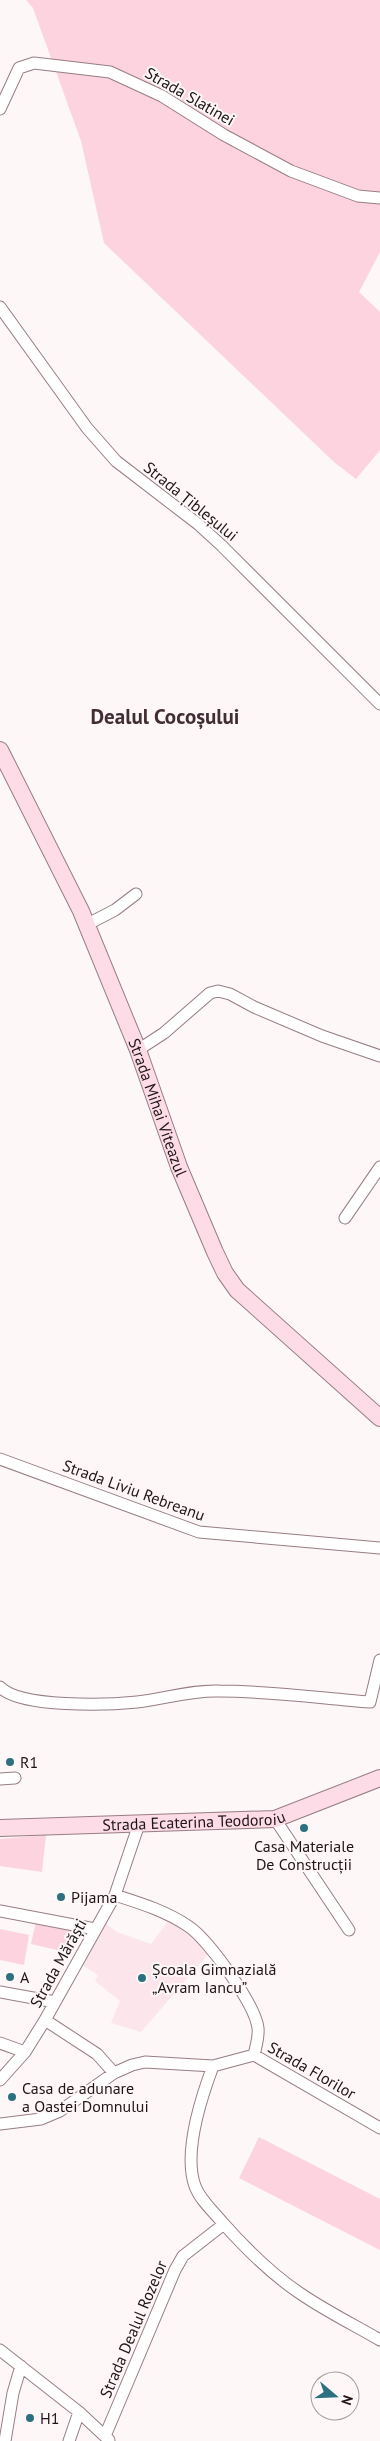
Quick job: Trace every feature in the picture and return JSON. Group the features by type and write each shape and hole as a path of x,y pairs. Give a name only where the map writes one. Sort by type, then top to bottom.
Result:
{"main road":[{"name":"Strada Mihai Viteazul","path":"0,750 86,925 138,1050 179,1167 225,1273 237,1290 380,1418"},
{"name":"Strada Ecaterina Teodoroiu","path":"0,1828 275,1819 380,1778"}],"street":[{"name":"Strada Slatinei","path":"0,109 19,68 26,65 34,63 110,72 162,96 224,135 291,171 358,196 380,198"},
{"name":"Strada Țibleșului","path":"0,307 87,428 116,461 198,524 221,545 380,704"},
{"path":"86,925 114,910 136,894"},
{"path":"138,1050 164,1033 210,993 218,991 230,994 254,1007 322,1036 380,1056"},
{"path":"345,1218 380,1167"},
{"name":"Strada Liviu Rebreanu","path":"0,1459 199,1532 380,1548"},
{"path":"0,1687 16,1697 45,1703 137,1702 196,1691 220,1690 327,1697 370,1702 380,1660"},
{"path":"0,1779 15,1778"},
{"path":"275,1819 349,1930"},
{"name":"Strada Mărăști","path":"0,2080 24,2052 45,2020 115,1894 139,1824"},
{"path":"0,2124 41,2119 60,2111 114,2073 145,2062 213,2066 234,2058 254,2055 258,2029 256,2018 241,1991 208,1945 186,1924 159,1910 115,1894"},
{"path":"0,1912 95,1929"},
{"path":"0,1992 56,2002"},
{"path":"45,2020 97,2054 114,2073"},
{"path":"0,2043 24,2052"},
{"name":"Strada Florilor","path":"254,2055 380,2128"},
{"path":"213,2066 197,2117 193,2144 195,2186 206,2204 244,2248 282,2280 302,2295 380,2340"},
{"name":"Strada Dealul Rozelor","path":"0,2350 79,2412 108,2439 175,2270 183,2256 224,2224"},
{"path":"5,2441 13,2393 21,2366"},
{"path":"69,2441 79,2412"}],"shaded area":[{"path":"26,0 380,0 380,252 359,292 380,312 380,450 356,479 334,462 104,243 81,141 33,8"},
{"path":"46,1835 42,1872 0,1866 0,1839"},
{"name":"Școala Gimnazială „Avram Iancu”","path":"169,1920 192,1932 210,1952 141,2032 111,2023 120,2001 95,1981 98,1975 82,1965 105,1923 117,1932 151,1944"},
{"path":"36,1921 76,1930 70,1953 31,1944"},
{"path":"0,1929 29,1935 24,1965 0,1960"},
{"path":"259,2137 380,2199 380,2250 239,2178"}],"place":[{"name":"R1","path":"10,1762"},
{"name":"Casa Materiale De Construcții","path":"304,1828"},
{"name":"Pijama","path":"61,1897"},
{"name":"A","path":"10,1977"},
{"name":"Școala Gimnazială „Avram Iancu”","path":"142,1978"},
{"name":"Casa de adunare a Oastei Domnului","path":"12,2097"},
{"name":"H1","path":"30,2418"}],"district":[{"name":"Dealul Cocoșului","path":"165,717"}]}
